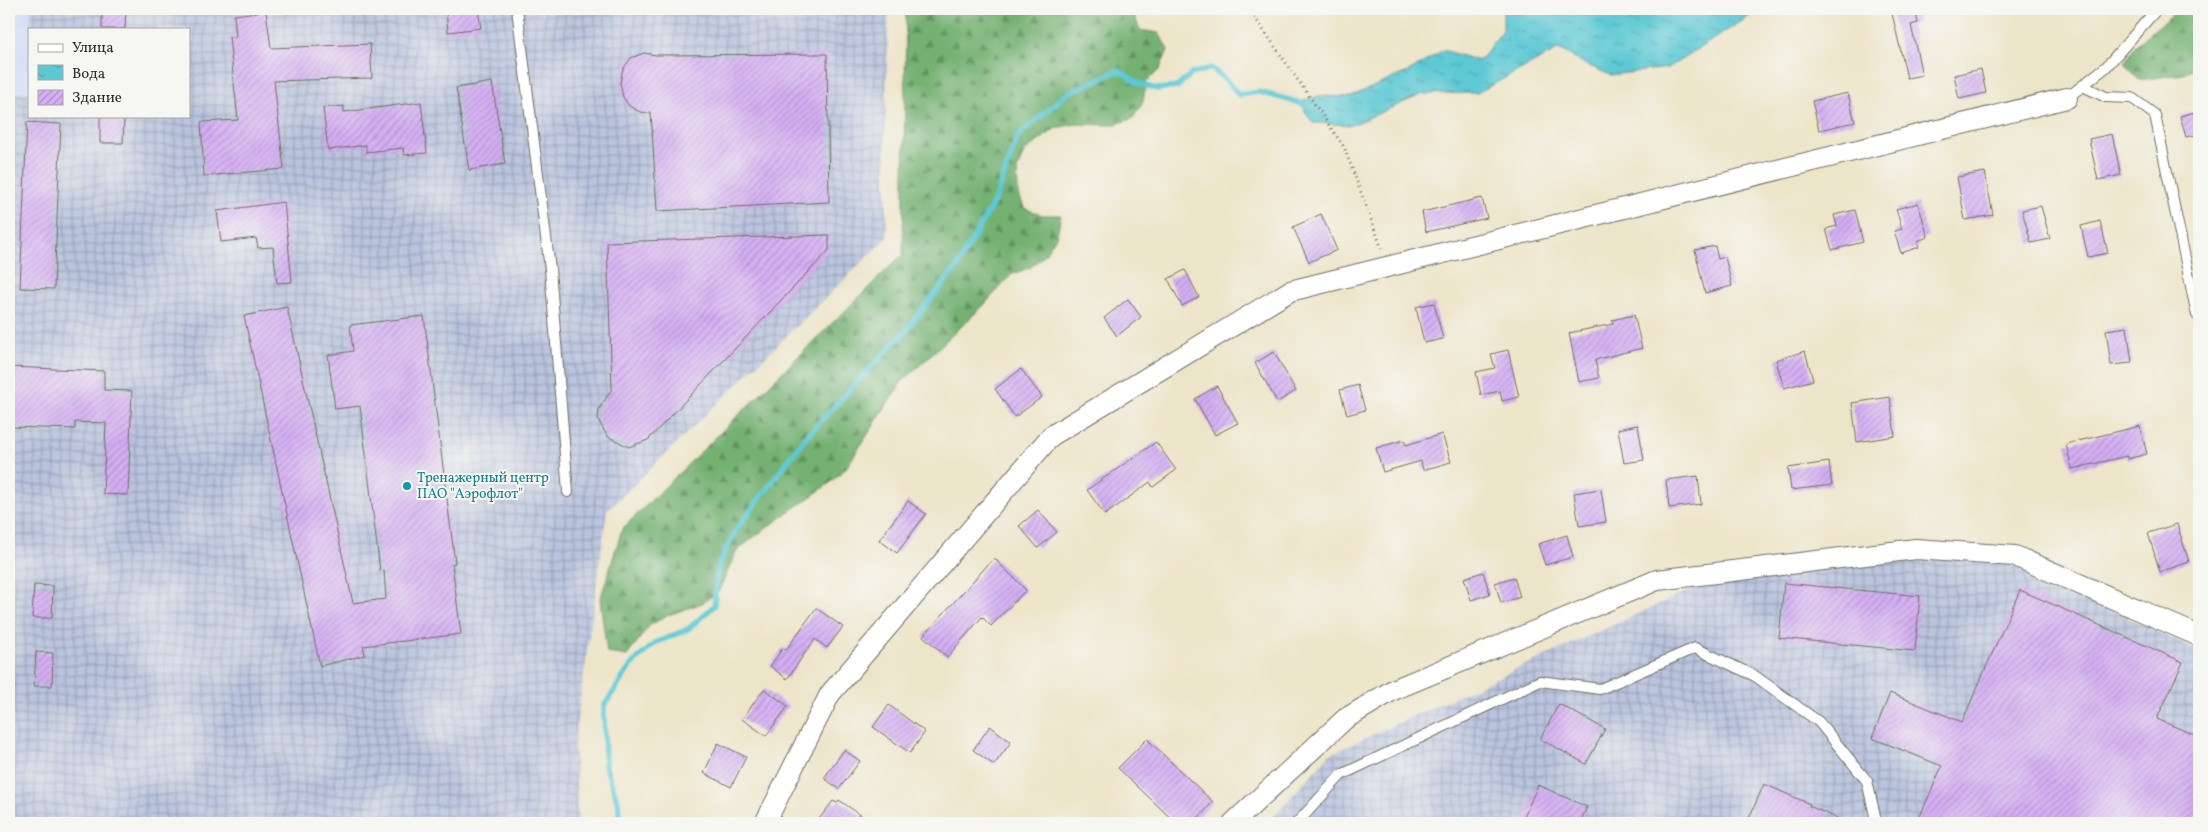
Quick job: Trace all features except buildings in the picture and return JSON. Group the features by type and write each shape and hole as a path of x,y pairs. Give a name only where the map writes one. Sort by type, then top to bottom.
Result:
{"street":[{"path":"765,823 830,694 1050,436 1290,291 2075,92"},
{"path":"1234,823 1345,719 1393,690 1657,580 1916,549 1992,553 2015,556 2199,636"}],"lane":[{"path":"517,9 550,269 568,492"},
{"path":"2075,92 2106,67 2157,9"},
{"path":"2075,92 2106,97 2132,98 2155,115 2197,315"},
{"path":"1297,823 1341,775 1540,681 1600,689 1695,648 1755,676 1819,722 1867,781 1876,820 1875,823"}],"path":[{"path":"1249,9 1344,146 1388,266"}],"shaded area":[{"path":"9,9 31,9 31,28 28,28 28,93 9,92"},
{"path":"31,9 889,9 885,133 887,238 607,511 574,744 578,823 9,823 9,92 28,93 28,118 190,118 190,28 30,28"},
{"path":"1966,556 2018,567 2199,651 2199,823 1267,823 1330,754 1703,584 1836,558"}],"green space":[{"path":"906,9 1132,9 1140,30 1159,33 1168,50 1160,69 1146,83 1143,102 1133,118 1115,125 1075,124 1056,128 1024,152 1017,170 1018,190 1024,208 1042,215 1061,215 1057,235 1045,254 1031,267 1011,275 983,306 901,383 846,468 830,483 751,539 736,552 719,591 702,603 666,616 649,626 627,656 607,653 600,600 622,529 903,254"},
{"path":"2179,9 2199,9 2199,67 2184,74 2139,80 2125,64 2135,46"}],"water":[{"path":"1503,9 1761,9 1668,68 1610,75 1585,64 1559,49 1477,93 1423,94 1352,125 1313,123 1299,102 1319,96 1350,97 1412,70 1443,50 1479,61 1503,30"}],"waterway":[{"path":"620,823 618,802 605,765 604,706 632,664 655,643 688,629 714,606 718,565 736,530 805,438 906,330 957,267 996,198 1018,136 1066,94 1119,70 1138,83 1156,89 1177,87 1191,74 1211,68 1227,81 1239,95 1259,92 1304,104"}],"place":[{"name":"Тренажерный центр ПАО \"Аэрофлот\"","path":"407,486"}]}
